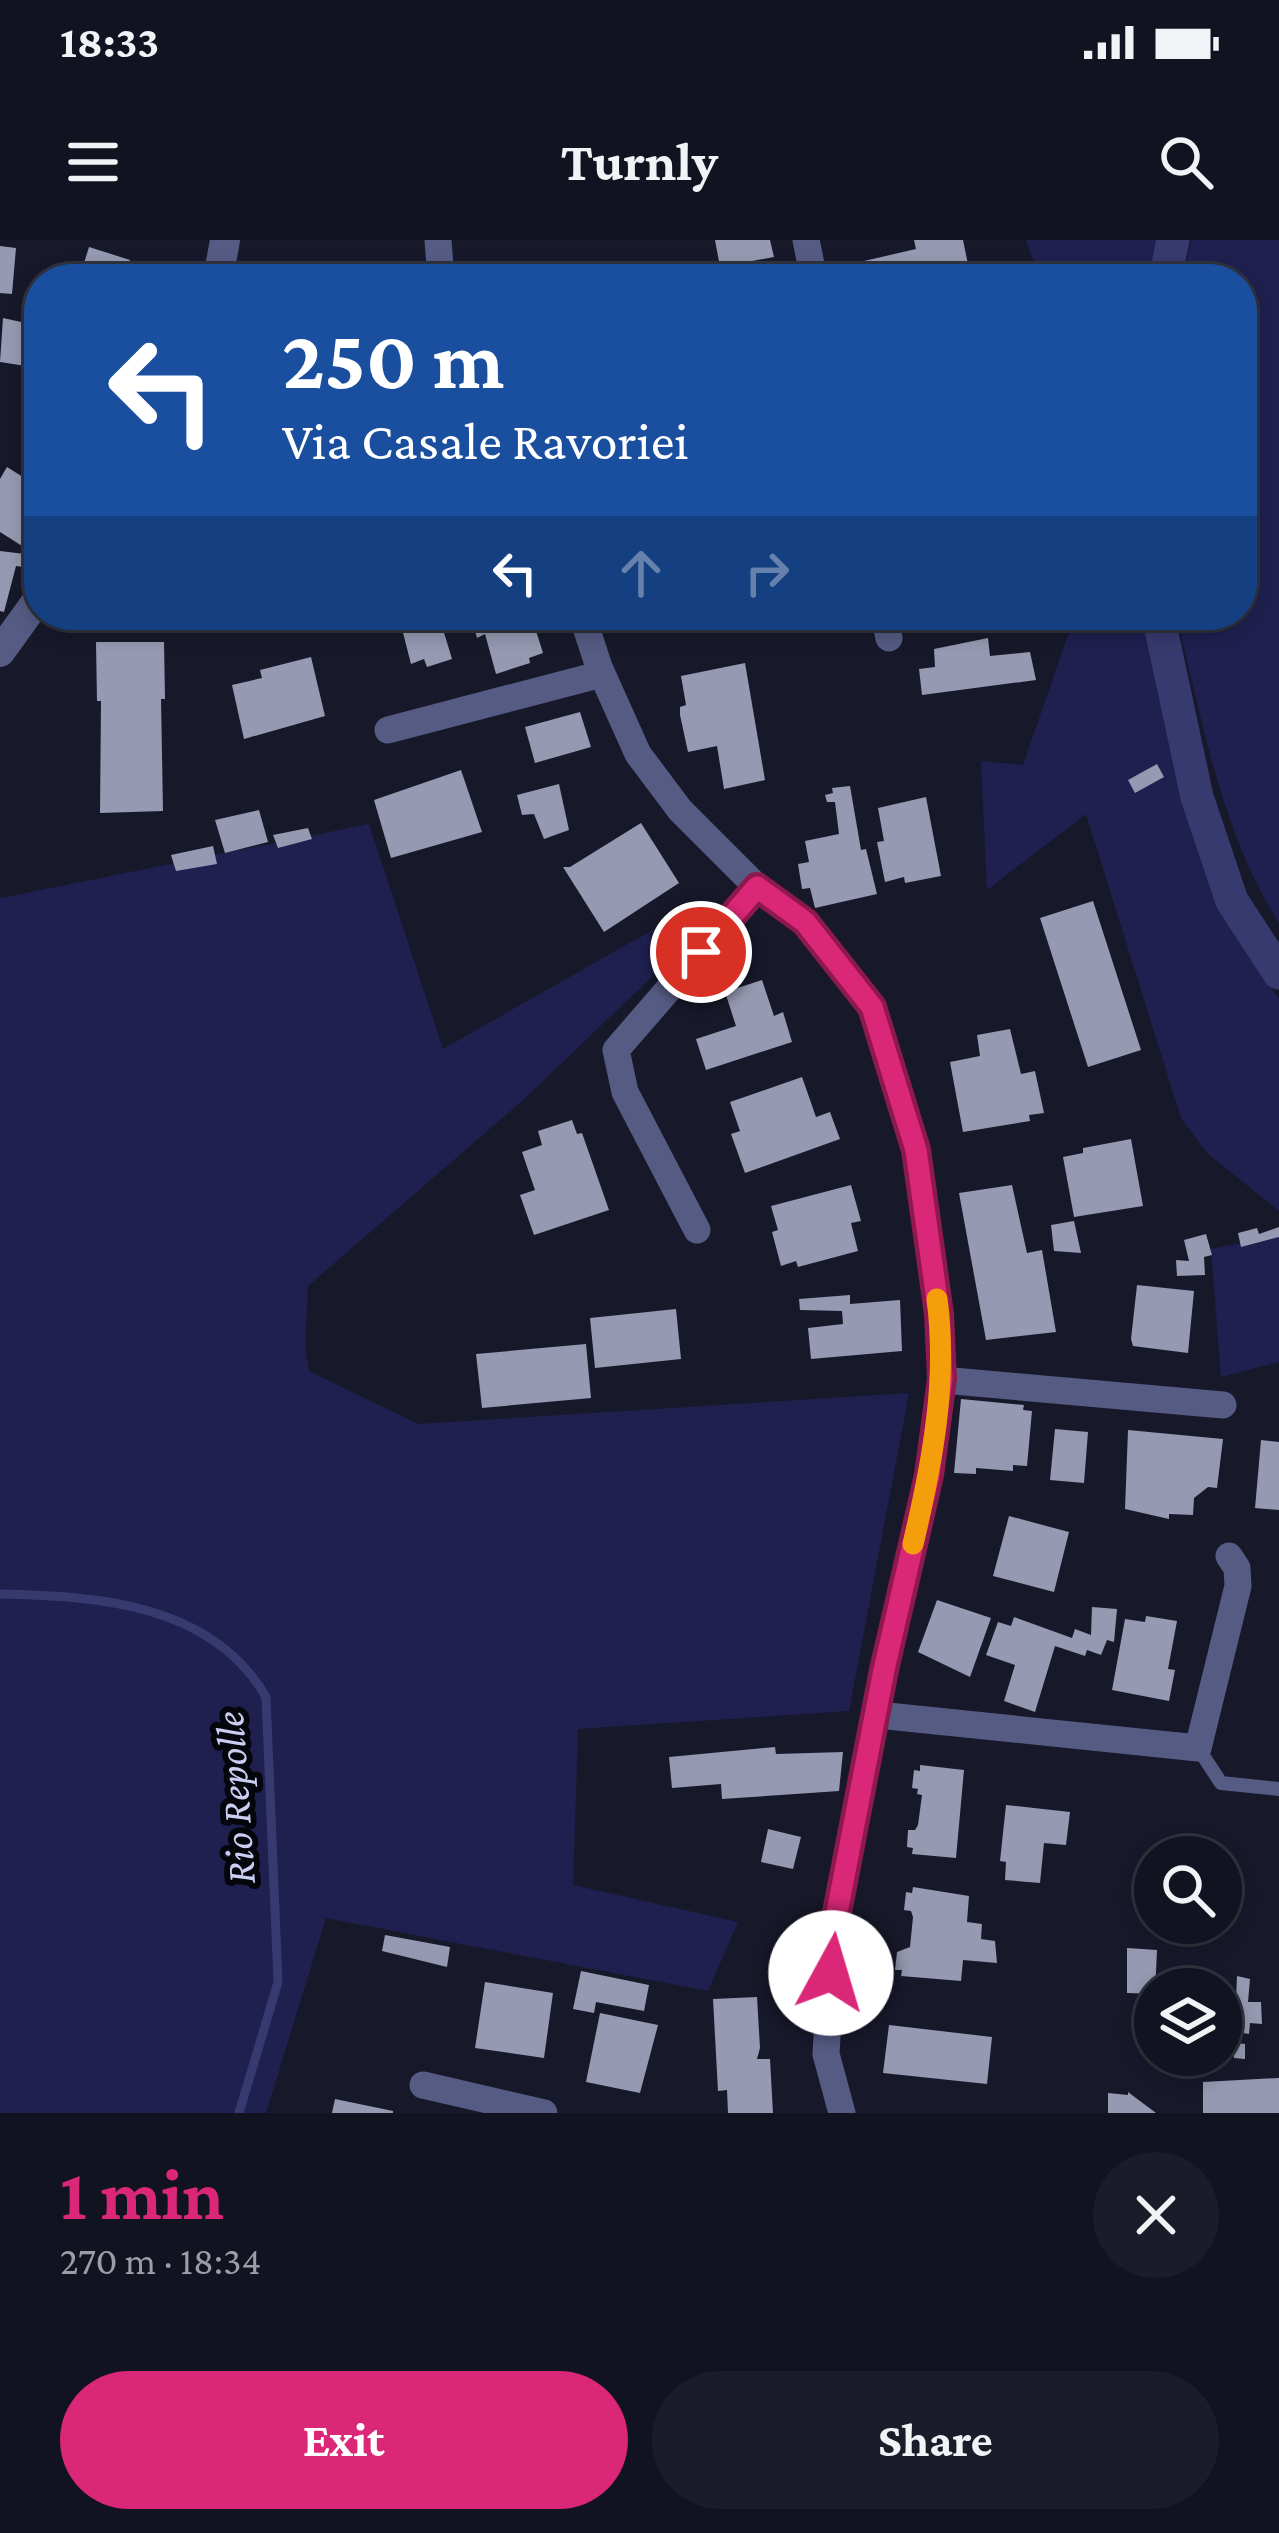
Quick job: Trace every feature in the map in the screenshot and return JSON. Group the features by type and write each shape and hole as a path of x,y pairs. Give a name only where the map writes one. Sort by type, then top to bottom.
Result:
{"street":[{"path":"0,652 24,619"},
{"path":"587,630 638,754 680,810 757,887 805,922 872,1007 916,1150 939,1314 942,1379 929,1475 884,1670 833,1933 826,2054 842,2113"},
{"path":"388,730 602,674"},
{"path":"697,1230 626,1092 616,1050 757,887"},
{"path":"942,1379 1223,1405"},
{"path":"878,1715 1198,1748 1238,1586 1237,1568 1229,1556"},
{"path":"423,2085 544,2113"}],"lane":[{"path":"1198,1748 1221,1783 1279,1790"}],"shaded area":[{"path":"1026,240 1162,240 1156,264 1035,264"},
{"path":"1191,240 1279,240 1279,923 1228,813 1180,630 1257,630 1257,264 1186,264"},
{"path":"1070,630 1145,630 1199,854 1230,923 1279,999 1279,1211 1207,1153 1181,1118 1086,814 987,890 981,761 1023,765"},
{"path":"369,824 443,1049 656,928 679,951 522,1101 308,1286 305,1348 309,1371 418,1424 909,1393 849,1711 578,1729 573,1885 738,1922 708,1991 326,1918 266,2113 0,2113 0,895"},
{"path":"1279,1236 1279,1362 1221,1377 1211,1249"}],"building":[{"path":"715,240 770,240 774,257 719,264"},
{"path":"914,240 963,240 968,264 851,264 916,249"},
{"path":"0,246 16,248 12,294 0,293"},
{"path":"89,247 130,260 129,264 84,264"},
{"path":"3,318 24,323 24,366 0,362"},
{"path":"7,467 24,478 24,547 0,532 0,479"},
{"path":"0,551 24,554 23,567 16,566 4,612 0,611"},
{"path":"402,630 443,630 452,659 427,667 424,659 411,664"},
{"path":"475,630 536,630 543,653 529,658 530,663 496,674 485,634 477,638"},
{"path":"988,638 990,656 1030,652 1036,680 922,695 919,669 935,667 934,649"},
{"path":"96,642 164,642 163,811 100,813 101,701 97,701"},
{"path":"311,657 325,716 244,739 232,685 262,678 260,670"},
{"path":"745,663 765,780 724,789 717,746 688,752 680,715 680,707 686,705 681,676"},
{"path":"580,712 591,747 535,763 525,727"},
{"path":"1157,764 1164,777 1135,793 1128,780"},
{"path":"461,770 482,832 391,858 374,800"},
{"path":"559,784 569,830 544,839 534,814 522,815 517,795"},
{"path":"850,786 861,850 866,849 877,894 815,908 810,888 802,889 798,864 809,862 805,841 839,834 835,802 827,802 825,795 833,793 832,788"},
{"path":"926,797 941,876 885,882 877,842 884,841 878,808"},
{"path":"259,810 268,842 225,853 215,820"},
{"path":"641,823 679,883 604,932 563,867"},
{"path":"308,828 312,839 278,848 273,835"},
{"path":"213,846 217,864 176,871 171,855"},
{"path":"1093,901 1141,1050 1088,1067 1040,918"},
{"path":"762,980 774,1016 783,1012 792,1042 706,1070 696,1039 736,1026 725,992"},
{"path":"1010,1029 1021,1074 1035,1071 1044,1113 1029,1115 1030,1121 963,1132 950,1062 980,1056 977,1035"},
{"path":"802,1077 816,1117 830,1112 840,1139 745,1173 731,1134 740,1131 730,1102"},
{"path":"572,1120 577,1134 582,1133 609,1210 534,1235 520,1195 535,1190 522,1152 542,1145 538,1131"},
{"path":"1131,1139 1143,1206 1074,1217 1063,1157"},
{"path":"851,1185 861,1221 851,1223 858,1251 798,1267 796,1261 781,1266 771,1206"},
{"path":"1012,1185 1027,1253 1042,1250 1056,1332 986,1340 959,1193"},
{"path":"1074,1221 1081,1253 1054,1251 1051,1225"},
{"path":"1279,1227 1279,1237 1241,1247 1238,1233 1257,1228 1259,1234"},
{"path":"1206,1234 1212,1255 1204,1257 1205,1275 1177,1276 1176,1260 1189,1261 1184,1240"},
{"path":"1137,1285 1194,1291 1188,1353 1133,1346"},
{"path":"850,1295 850,1304 900,1300 902,1351 811,1359 808,1328 843,1324 842,1311 800,1310 799,1299"},
{"path":"676,1309 681,1359 595,1368 590,1318"},
{"path":"586,1344 591,1398 482,1408 476,1354"},
{"path":"961,1399 1024,1405 1023,1410 1032,1411 1027,1466 1013,1465 1013,1471 976,1468 976,1474 954,1473"},
{"path":"1055,1429 1088,1432 1084,1483 1050,1480"},
{"path":"1128,1430 1223,1439 1217,1488 1208,1487 1194,1498 1193,1515 1169,1514 1169,1519 1125,1509"},
{"path":"1261,1440 1279,1442 1279,1510 1255,1508"},
{"path":"1009,1516 1069,1532 1054,1592 993,1576"},
{"path":"937,1600 991,1618 970,1677 918,1652"},
{"path":"1092,1607 1117,1609 1114,1642 1107,1640 1101,1655 1087,1650 1085,1656 1055,1646 1035,1712 1004,1701 1015,1665 986,1655 998,1622 1011,1626 1014,1617 1072,1638 1075,1629 1091,1635"},
{"path":"1146,1616 1177,1621 1168,1669 1175,1670 1169,1701 1112,1690 1125,1619 1145,1622"},
{"path":"775,1747 776,1754 843,1752 839,1791 722,1799 721,1784 672,1788 669,1757"},
{"path":"920,1765 964,1770 956,1858 912,1854 913,1848 907,1847 908,1830 918,1825 922,1795 912,1788 914,1770 920,1771"},
{"path":"1006,1805 1070,1812 1066,1845 1044,1843 1040,1883 1005,1880 1006,1862 1000,1861"},
{"path":"768,1829 801,1837 793,1869 761,1862"},
{"path":"913,1887 969,1896 967,1922 982,1924 981,1939 995,1941 997,1963 963,1960 961,1981 901,1976 902,1970 895,1970 897,1952 910,1947 913,1917 904,1910 906,1892 912,1893"},
{"path":"385,1935 450,1947 447,1967 382,1951"},
{"path":"1127,1948 1157,1950 1156,1968 1134,1968 1134,1993 1127,1993"},
{"path":"581,1971 649,1985 644,2011 596,2002 594,2013 573,2009"},
{"path":"1242,1977 1250,1979 1248,2002 1261,2002 1262,2024 1250,2023 1249,2034 1242,2033"},
{"path":"485,1982 553,1993 544,2058 475,2048"},
{"path":"757,1997 757,2059 770,2059 773,2113 728,2113 727,2090 718,2091 713,1999"},
{"path":"600,2013 658,2025 640,2093 586,2082"},
{"path":"889,2025 992,2037 987,2084 883,2073"},
{"path":"1279,2078 1279,2113 1203,2113 1203,2082"},
{"path":"1128,2092 1156,2113 1108,2113 1108,2093"},
{"path":"335,2099 393,2111 393,2113 332,2113"}],"waterway":[{"path":"1168,264 1173,240"},
{"path":"1161,630 1197,797 1232,901 1279,973"},
{"name":"Rio Repolle","path":"0,1594 112,1603 183,1624 215,1642 243,1666 266,1697 278,1982 239,2113"}],"slow traffic":[{"path":"913,1544 929,1475 942,1379 937,1299"}],"route":[{"path":"701,952 757,887 805,922 872,1007 916,1150 939,1314 942,1379 929,1475 884,1670 833,1933 831,1973"}]}
